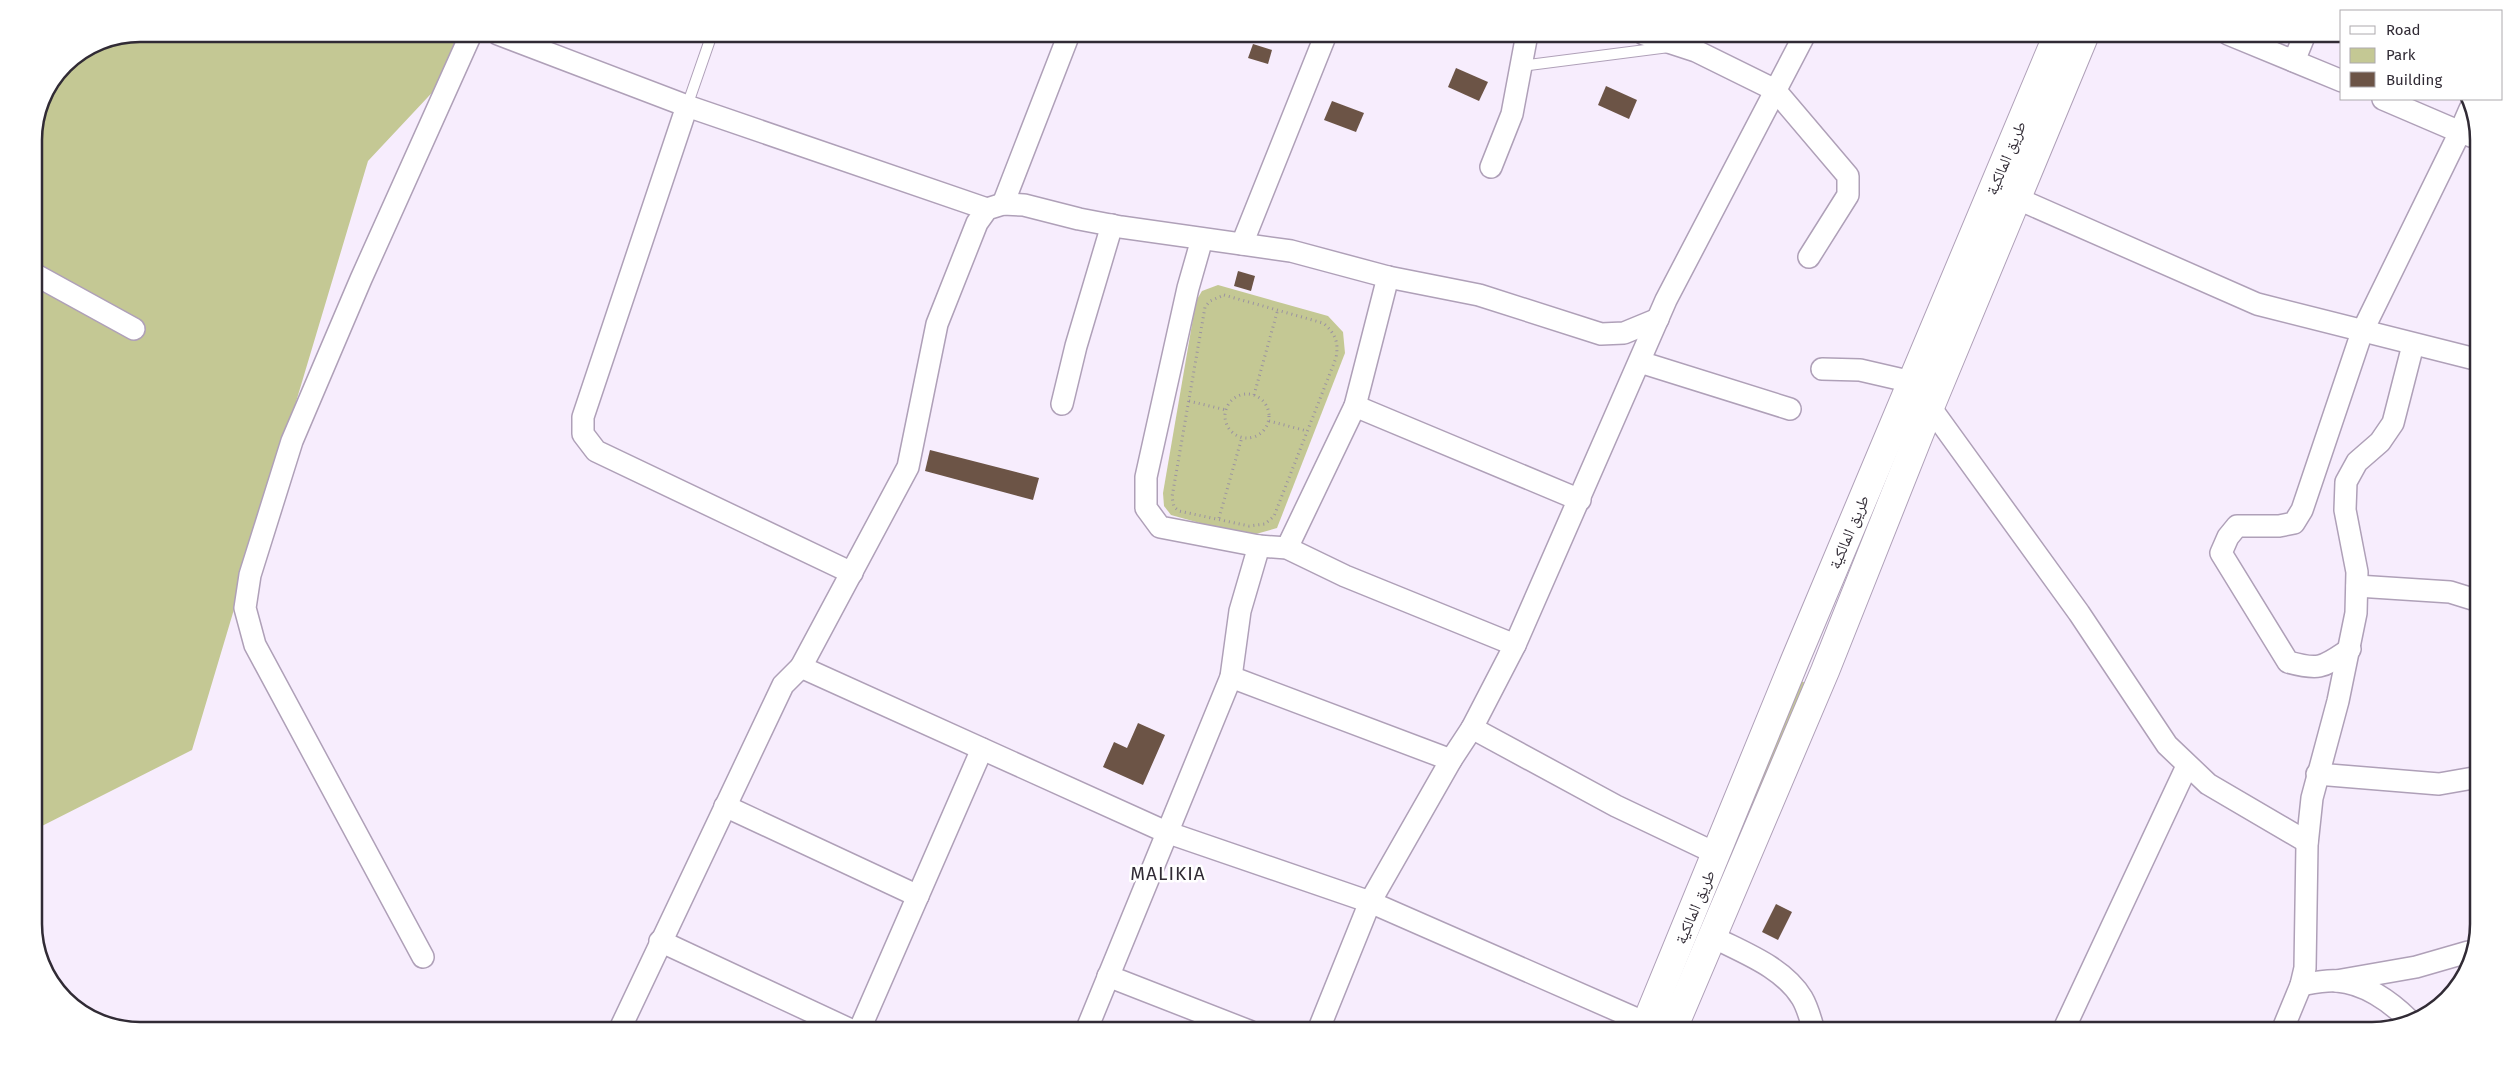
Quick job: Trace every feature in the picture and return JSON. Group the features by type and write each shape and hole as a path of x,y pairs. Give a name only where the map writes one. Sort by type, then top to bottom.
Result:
{"main road":[{"name":"طريق المالكية","path":"1676,1022 1825,671 2016,198 2021,153 2056,42"},
{"name":"طريق المالكية","path":"1646,1022 1912,382 2021,153 2080,42"},
{"path":"1796,658 1825,671"}],"street":[{"path":"423,957 255,644 245,608 250,575 292,440 361,279 467,42"},
{"path":"519,42 687,106 995,207 1024,205 1112,225 1291,251 1388,278 1479,295 1601,334 1624,333 1658,319"},
{"path":"623,1022 783,685 801,668 908,467 937,324 977,223 995,207 1066,42"},
{"path":"1242,244 1323,42"},
{"path":"1491,167 1512,114 1526,42"},
{"path":"1668,42 1696,51 1775,90 1848,176 1848,195 1809,257"},
{"path":"1322,1022 1370,902 1451,760 1472,728 1515,645 1666,300 1801,42"},
{"path":"2248,42 2340,80"},
{"path":"2294,61 2302,42"},
{"path":"2350,648 2326,666 2310,668 2288,662 2221,552 2228,537 2237,526 2279,526 2294,523 2302,510 2362,332 2470,135 2385,100"},
{"path":"687,106 583,417 583,434 596,450 852,573"},
{"path":"2016,198 2257,304 2470,358"},
{"path":"1062,404 1076,346 1112,225"},
{"path":"1202,239 1188,288 1146,477 1146,508 1160,527 1259,546 1287,548 1345,576 1515,645"},
{"path":"1287,548 1354,406 1388,278"},
{"path":"43,279 134,329"},
{"path":"2286,1022 2301,985 2305,968 2307,842 2317,774 2350,648 2356,613 2355,554 2345,510 2346,482 2357,462 2380,442 2393,423 2413,344"},
{"path":"1640,362 1790,409"},
{"path":"1822,369 1860,370 1912,382"},
{"path":"1354,406 1580,500"},
{"path":"1930,407 2079,613 2167,744 2187,766 2208,784 2307,842"},
{"path":"1090,1022 1231,677 1240,611 1259,546"},
{"path":"2357,586 2450,592 2470,598"},
{"path":"801,668 1166,832 1370,902 1633,1022"},
{"path":"1231,677 1451,760"},
{"path":"1472,728 1616,806 1717,854"},
{"path":"863,1022 982,749"},
{"path":"2068,1022 2187,766"},
{"path":"2317,774 2439,784 2470,779"},
{"path":"725,806 918,896"},
{"path":"1713,936 1774,969 1793,985 1803,1000 1811,1022"},
{"path":"660,941 834,1022"},
{"path":"2301,985 2416,967 2466,953"},
{"path":"1108,976 1226,1022"},
{"path":"2336,981 2358,986 2383,998 2405,1017"}],"lane":[{"path":"687,106 709,42"},
{"path":"1521,66 1680,46"}],"path":[{"path":"1228,295 1278,309 1323,323 1332,330 1336,339 1336,358 1308,431 1270,521 1266,524 1249,526 1178,511 1172,504 1189,401 1205,307 1218,296 1228,295"},
{"path":"1254,395 1278,309"},
{"path":"1240,395 1254,395 1265,402 1268,408 1269,421 1262,433 1249,438 1236,435 1227,424 1226,410 1229,404 1240,395"},
{"path":"1189,401 1226,410"},
{"path":"1269,421 1308,431"},
{"path":"1219,519 1242,437"}],"green space":[{"path":"480,42 368,161 192,750 43,825 43,128 50,103 63,81 81,63 97,53 128,43"},
{"path":"1218,285 1328,316 1343,332 1345,353 1277,528 1256,534 1236,533 1171,515 1164,506 1163,493 1196,301 1202,291"},
{"path":"1798,680 1806,683 1667,1022 1657,1022"}],"building":[{"path":"1253,44 1272,50 1268,64 1248,58"},
{"path":"1456,68 1488,82 1479,101 1448,87"},
{"path":"1606,86 1637,100 1629,119 1598,105"},
{"path":"1332,101 1364,113 1356,132 1324,120"},
{"path":"1238,271 1255,276 1251,291 1234,286"},
{"path":"930,450 1039,478 1033,500 925,471"},
{"path":"1138,723 1165,735 1143,785 1103,767 1114,742 1127,748"},
{"path":"1776,904 1792,912 1778,940 1762,932"}],"district":[{"name":"MALIKIA","path":"1168,873"}]}
